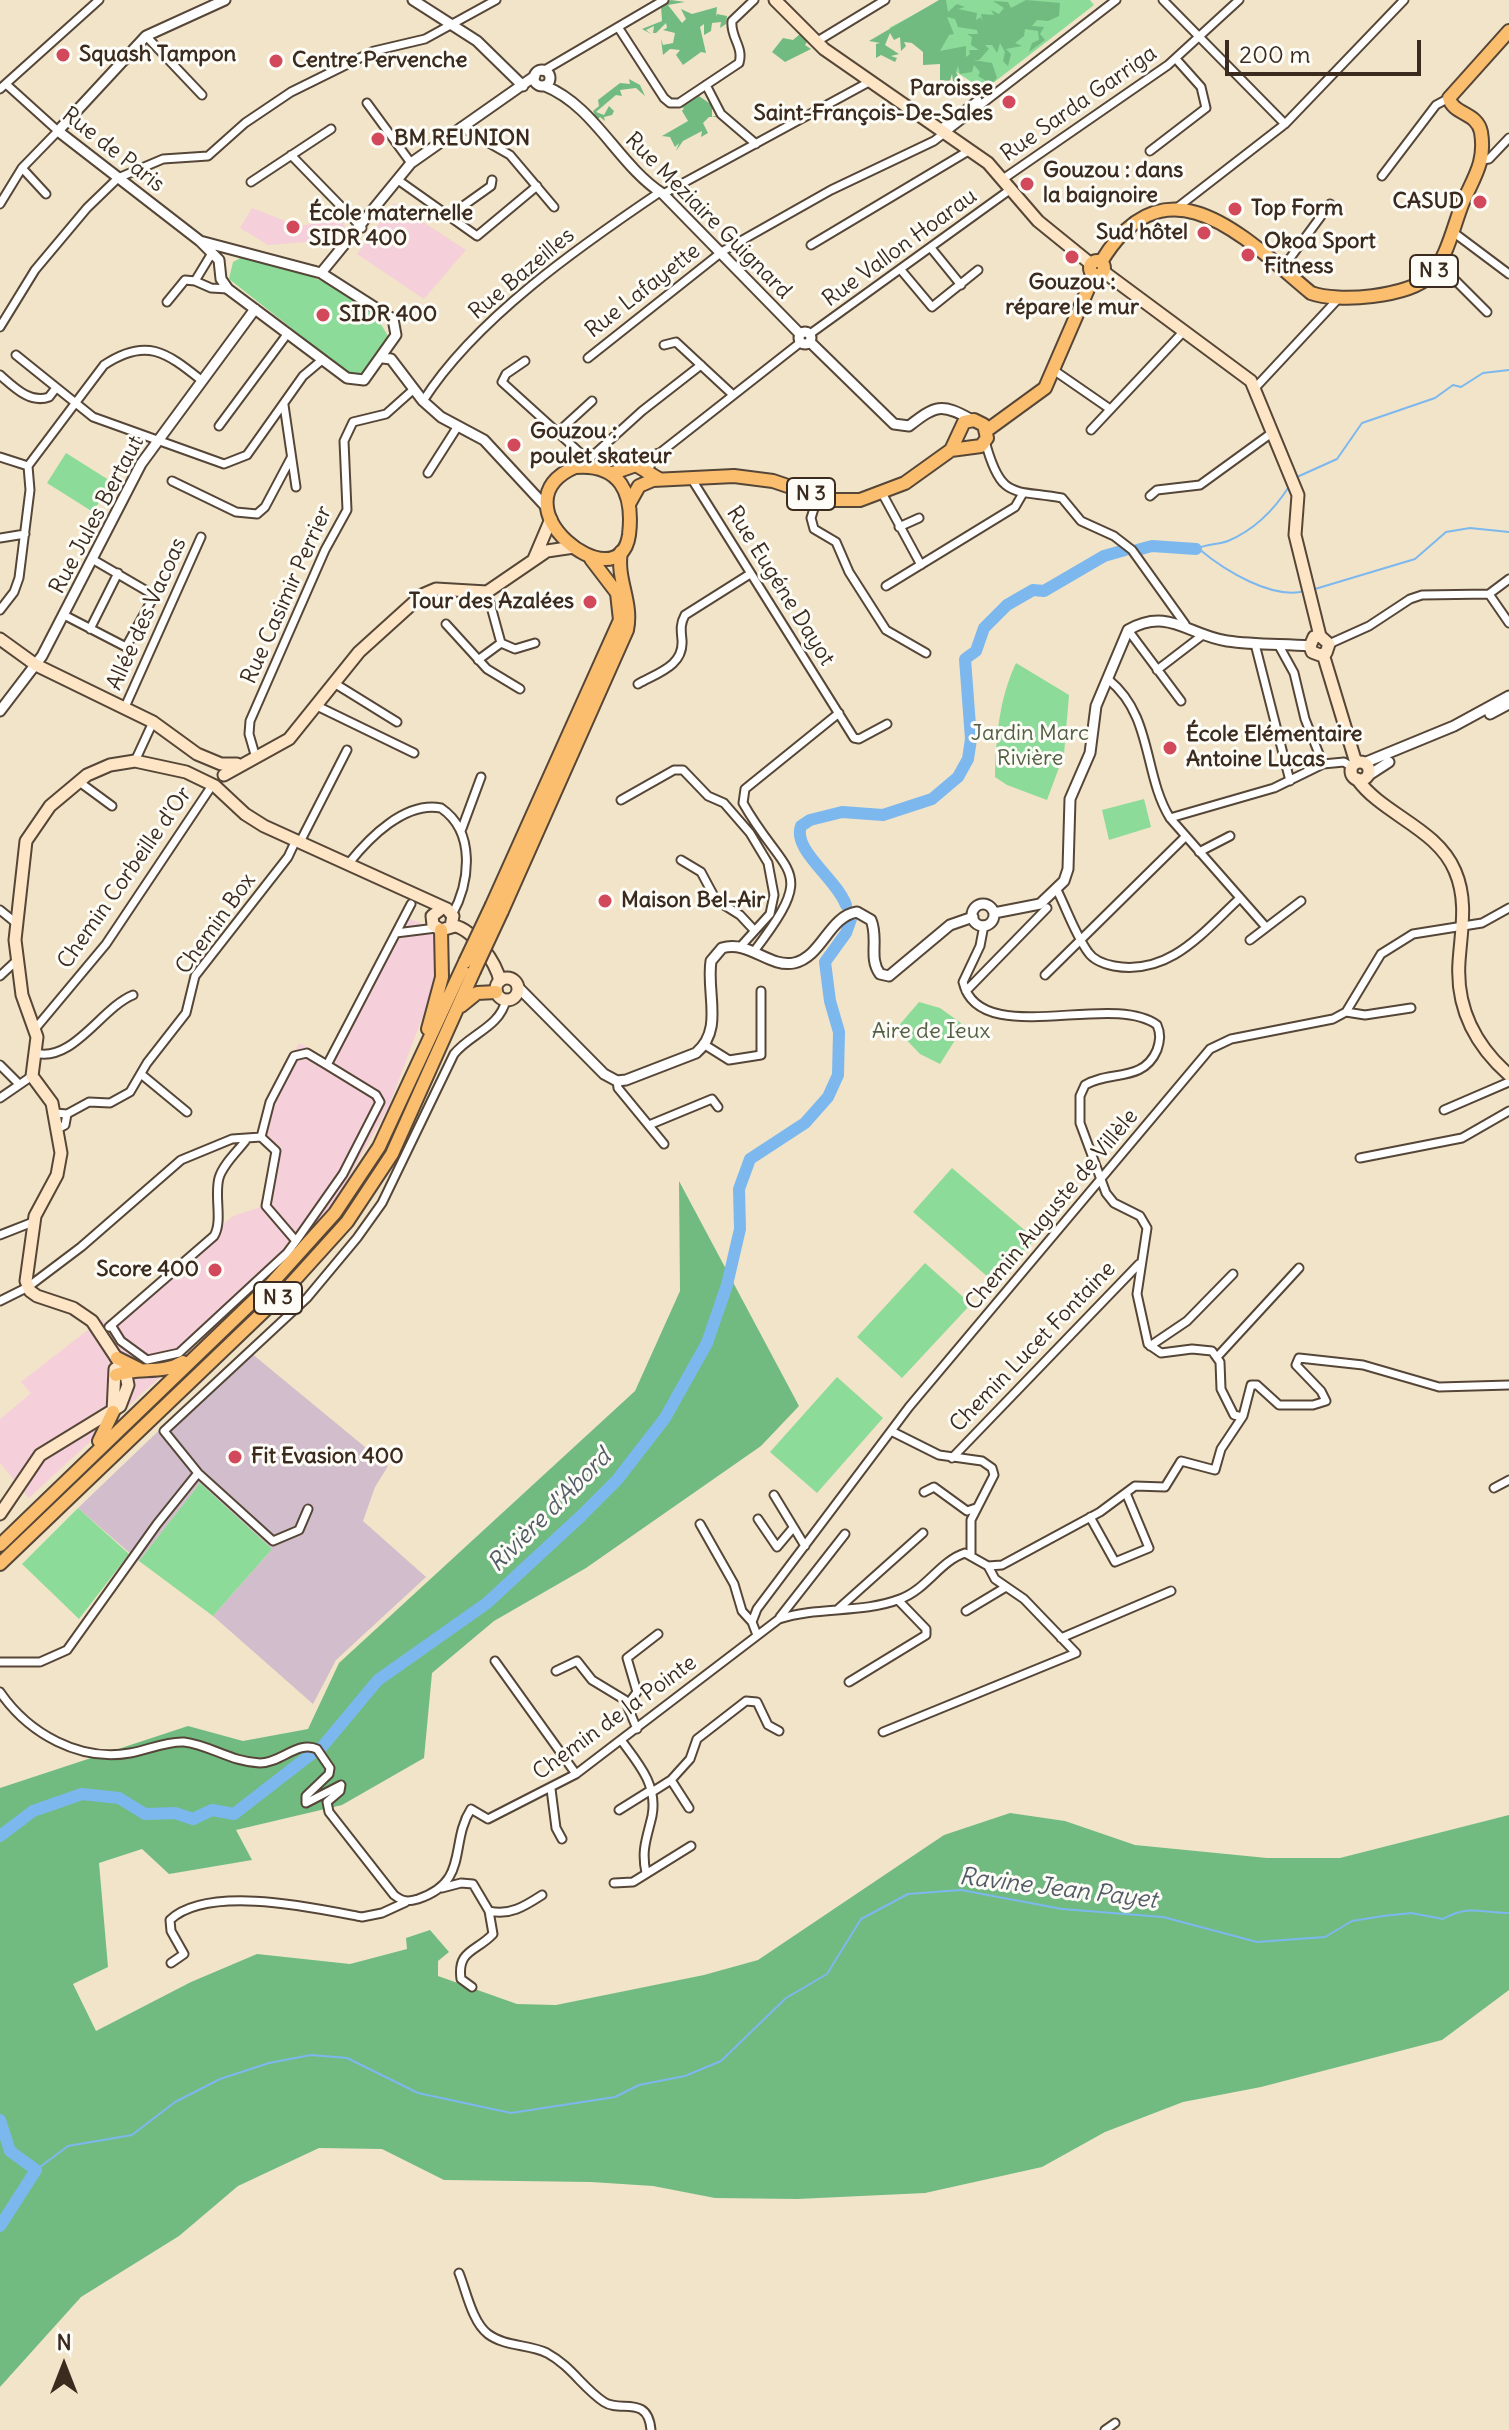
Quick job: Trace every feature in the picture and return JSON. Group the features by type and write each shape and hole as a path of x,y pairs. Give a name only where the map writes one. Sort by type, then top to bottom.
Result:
{"main road":[{"path":"775,0 816,42 970,150 1007,184 1038,221 1097,268 1245,375 1255,388 1296,490 1295,535 1361,771 1373,797 1436,845 1449,861 1461,892 1464,925 1459,960 1462,1003 1489,1057 1509,1075"},
{"path":"1482,160 1479,126 1469,115 1454,107 1449,98 1509,31"},
{"name":"N 3","path":"626,467 636,465 654,475 691,478 753,477 844,501 882,493 905,483 1045,388 1055,371 1097,268 1133,226 1161,210 1178,207 1214,219 1311,293 1338,299 1413,287 1430,276 1482,160"},
{"path":"534,559 549,514 551,487 565,471 588,463 613,473 623,487 629,504"},
{"path":"613,473 626,467"},
{"name":"N 3","path":"0,1545 292,1263 335,1213 379,1147 497,908 627,630 629,609 621,573 621,552 629,533 629,504 639,486 654,475"},
{"name":"N 3","path":"497,908 522,828 563,748 620,620 617,593 591,559 574,547 549,514"},
{"path":"24,1519 105,1433 113,1412 126,1394 116,1349 106,1329 84,1314 37,1296 28,1287 26,1272 33,1222 60,1164 61,1114 32,1076 35,1029 15,962 23,854 29,834 50,806 78,781 110,765 135,761 186,772 251,760 289,739 359,652 422,595 436,589 487,592 554,548 574,547"},
{"path":"591,559 605,559 621,552"},
{"path":"0,639 36,665 153,722 210,770 230,802 254,820 349,863 473,933 507,989 477,993 460,1006 431,1070"},
{"path":"1310,646 1314,654 1324,645"},
{"path":"550,760 563,748"},
{"path":"418,1064 442,977 442,918"},
{"name":"N 3","path":"0,1564 318,1258 360,1204 392,1154 431,1070 469,966"},
{"path":"120,1373 166,1369 189,1358 292,1263"},
{"path":"116,1349 139,1369"},
{"path":"0,1514 40,1455 113,1412"}],"street":[{"path":"3,86 99,0"},
{"path":"0,204 22,168 146,36 225,0"},
{"path":"413,0 477,41 519,88"},
{"path":"0,327 35,270 87,208 118,178 163,159 208,156 245,123 291,92 366,54 416,43 496,0"},
{"path":"345,286 334,266 409,165 519,88 544,82 618,27 664,0"},
{"path":"618,27 666,101 679,103 739,63 741,52 732,32 732,21 754,0"},
{"path":"816,42 885,0"},
{"name":"Rue Lafayette","path":"588,358 721,253 942,131 1116,0"},
{"path":"1163,0 1285,124"},
{"name":"Rue Sarda Garriga","path":"1007,184 1176,59 1239,0"},
{"path":"1178,207 1285,124 1404,0"},
{"path":"146,36 202,95"},
{"name":"Rue Sarda Garriga","path":"1150,151 1206,108 1201,87 1176,59"},
{"name":"Rue Meziaire Guignard","path":"544,82 576,104 637,176 662,193 894,424 909,426 934,408 974,434"},
{"name":"Rue Bazeilles","path":"423,401 454,356 621,215 869,82"},
{"path":"706,85 721,114 756,144"},
{"name":"Rue de Paris","path":"3,86 200,241 216,257 221,279 228,289"},
{"path":"1382,176 1436,105 1449,98"},
{"path":"367,103 409,165"},
{"path":"461,127 501,148 554,207"},
{"path":"251,182 331,129"},
{"path":"1482,160 1489,159 1509,138"},
{"path":"811,245 970,150"},
{"path":"291,155 361,228"},
{"path":"22,168 46,194"},
{"path":"397,179 477,236 537,186"},
{"path":"449,216 491,186 492,180"},
{"name":"Rue Vallon Hoarau","path":"654,475 652,461 661,452 805,338 931,248 1007,184"},
{"path":"1282,269 1330,204"},
{"path":"321,273 361,228"},
{"path":"1451,231 1509,274"},
{"name":"Rue de Paris","path":"200,241 321,273 345,286 393,319 398,331 387,359"},
{"path":"195,281 216,257 233,248"},
{"path":"931,248 961,285"},
{"path":"1438,263 1487,312"},
{"path":"901,270 932,307 978,270"},
{"path":"167,302 185,280 211,288 228,289 353,381 360,381 387,359 423,401 484,440 531,488 549,514"},
{"path":"1255,388 1338,299"},
{"name":"Rue Jules Bertaut","path":"0,711 36,665 141,464 255,309"},
{"path":"1091,430 1184,331"},
{"path":"219,426 288,333"},
{"path":"664,345 676,342 732,394"},
{"path":"0,610 14,592 19,578 30,490 28,466 104,365 121,354 139,349 173,358 201,380"},
{"path":"16,355 93,417 212,461 237,461 256,445 303,376 322,360"},
{"path":"525,361 506,374 502,382 588,463 642,411 701,365"},
{"path":"1055,371 1110,409"},
{"path":"0,375 19,391 37,399 49,397 56,388"},
{"name":"Rue Casimir Perrier","path":"251,760 250,721 325,550 347,510 345,434 353,422 386,414 414,389"},
{"path":"557,433 592,401"},
{"path":"284,405 296,487"},
{"path":"428,473 458,426"},
{"path":"1150,496 1157,490 1200,485 1273,432"},
{"path":"974,434 1004,484 1022,495 1062,498 1081,521 1120,540 1141,561 1185,624"},
{"name":"Rue Vallon Hoarau","path":"626,467 636,459 661,452"},
{"path":"0,457 28,466"},
{"path":"172,481 236,512 257,514 265,507 291,458"},
{"name":"Rue Eugéne Dayot","path":"691,478 857,739 887,724"},
{"path":"531,488 551,487"},
{"path":"882,493 921,565"},
{"path":"886,586 1015,507 1022,495"},
{"path":"818,496 811,518 814,529 836,542 849,572 886,630 926,653"},
{"path":"899,527 919,518"},
{"path":"0,538 25,534"},
{"name":"Allée des Vacoas","path":"125,707 201,537"},
{"path":"64,615 126,647 153,598 152,594 92,559"},
{"path":"90,629 118,573"},
{"path":"638,684 678,659 682,649 681,624 685,615 750,574"},
{"path":"1324,645 1422,595 1489,594 1507,583"},
{"path":"487,592 501,643"},
{"path":"1489,594 1509,623"},
{"path":"966,991 1051,898 1068,869 1070,799 1090,753 1096,706 1109,680 1117,649 1128,630 1152,619 1185,624 1204,634 1255,644 1310,646"},
{"path":"446,624 478,660 520,689"},
{"path":"1128,630 1181,701"},
{"path":"1157,670 1204,634"},
{"path":"501,643 515,649 535,643"},
{"path":"478,660 501,643"},
{"path":"1255,644 1290,781"},
{"path":"1278,644 1294,673 1305,719 1323,764"},
{"path":"1109,680 1140,722 1161,803 1170,818 1265,926"},
{"path":"334,683 397,722"},
{"path":"1361,771 1509,696"},
{"path":"1361,771 1509,704"},
{"path":"317,706 414,753"},
{"path":"755,950 789,902 792,885 782,856 743,803 745,789 839,713"},
{"path":"135,761 153,722"},
{"name":"Chemin Box","path":"61,1114 89,1102 110,1103 124,1098 186,1013 195,976 288,857 347,750"},
{"path":"1170,818 1290,781 1323,764 1344,762 1361,771"},
{"name":"Chemin Corbeille d'Or","path":"35,1029 106,944 210,770"},
{"path":"621,800 674,770 687,772 708,796 724,803 763,851 774,895 770,914 741,946"},
{"path":"461,832 481,777"},
{"path":"78,781 112,806"},
{"path":"349,863 372,836 429,806 450,815 461,832 466,871 442,918 396,933"},
{"path":"1199,852 1230,836"},
{"path":"1045,975 1185,837"},
{"path":"681,860 705,876 716,900 740,915 754,930"},
{"path":"994,913 1029,907 1051,898"},
{"path":"1051,898 1082,938 1088,953 1101,963 1118,967 1155,966 1171,960 1240,898"},
{"path":"327,1065 396,933 417,901"},
{"path":"1250,940 1301,901"},
{"path":"973,917 973,910 981,904 991,907 993,920 984,925"},
{"path":"1346,1012 1381,954 1413,934 1489,921 1509,908"},
{"path":"0,910 16,923"},
{"path":"308,1509 299,1530 273,1541 198,1473 164,1431 307,1298 357,1238 382,1203 454,1054 470,1037 497,1021 507,989 531,999 604,1074 617,1081 696,1053 705,1045 712,1031 711,961 722,948 741,946 783,963 798,962 813,952 845,916 862,913 871,920 877,933 874,965 880,974 889,976 950,925 973,917"},
{"path":"973,917 984,925"},
{"path":"984,925 980,946 963,976 966,991 977,1005 995,1015 1103,1014 1143,1018 1157,1025 1159,1046 1142,1069 1093,1080 1081,1091 1082,1134 1103,1177 1109,1198 1145,1221 1147,1235 1137,1301 1150,1346 1161,1353 1204,1348 1218,1356"},
{"path":"0,976 15,962"},
{"path":"705,1045 729,1060 761,1055 761,991"},
{"path":"35,1053 62,1049 119,1001 133,995"},
{"name":"Chemin Auguste de Villèle","path":"752,1622 757,1609 891,1431 1216,1044 1320,1023 1346,1012 1365,1015 1411,1008"},
{"path":"116,1349 147,1360 179,1353 276,1264 343,1174 380,1102 376,1095 304,1052 294,1056 270,1102 261,1137"},
{"path":"0,1065 19,1084"},
{"path":"141,1074 187,1112"},
{"path":"0,1098 32,1076"},
{"path":"617,1081 618,1088 664,1144"},
{"path":"1444,1110 1509,1082"},
{"path":"649,1125 712,1099 718,1107"},
{"path":"1360,1158 1462,1138 1509,1111"},
{"path":"0,1301 28,1287 81,1247 181,1160 232,1139 261,1137"},
{"path":"261,1137 273,1147 276,1156 266,1206 296,1241"},
{"path":"106,1329 169,1276 219,1228 216,1208 219,1177 246,1140"},
{"path":"0,1235 33,1222"},
{"name":"Chemin Lucet Fontaine","path":"952,1458 1141,1263"},
{"path":"1243,1416 1236,1417 1223,1396 1218,1356 1299,1268"},
{"path":"1150,1346 1187,1321 1233,1274"},
{"path":"988,1566 1002,1565 1090,1517 1139,1485 1165,1487 1181,1461 1215,1470 1221,1449 1243,1416 1247,1393 1253,1384 1279,1405 1313,1405 1326,1401 1325,1395 1296,1365 1299,1358 1363,1365 1429,1385 1509,1385"},
{"path":"883,1732 1076,1654 1024,1599 995,1579 988,1566 971,1553 971,1520 994,1475 992,1468 982,1461 952,1458 891,1431"},
{"path":"0,1662 40,1662 67,1650 157,1524 198,1473"},
{"path":"1494,1488 1509,1480"},
{"path":"924,1492 934,1487 967,1511 976,1508"},
{"path":"1090,1517 1115,1562 1149,1548 1126,1493"},
{"path":"774,1495 805,1546"},
{"path":"758,1519 777,1547 793,1528"},
{"path":"700,1524 734,1584 742,1611 752,1622 757,1635"},
{"path":"837,1610 923,1533"},
{"path":"779,1619 845,1534"},
{"name":"Chemin de la Pointe","path":"439,1888 452,1873 471,1809 488,1819 576,1774 779,1619 801,1612 837,1610 898,1600 924,1585 959,1555 971,1553"},
{"path":"966,1611 1006,1587"},
{"path":"1061,1638 1171,1591"},
{"path":"849,1682 926,1635 926,1629 898,1600"},
{"path":"628,1704 637,1692 627,1658 658,1634"},
{"path":"495,1661 576,1774"},
{"path":"556,1671 577,1661 592,1680 628,1704 637,1729"},
{"path":"0,1692 36,1728 88,1755 103,1757 186,1742 228,1758 265,1763 303,1746 317,1749 330,1768 329,1774 306,1796 306,1803 341,1785 340,1791 327,1802 329,1812 387,1888 406,1902"},
{"path":"619,1810 671,1780 690,1759 697,1739 746,1701 757,1702 768,1725 779,1731"},
{"path":"621,1740 644,1771 651,1791 653,1803 642,1844 646,1873"},
{"path":"671,1780 689,1808"},
{"path":"551,1789 556,1828 562,1839"},
{"path":"614,1883 633,1882 691,1846"},
{"path":"171,1963 184,1954 171,1931 170,1920 199,1907 243,1901 362,1917 382,1913 439,1888 461,1883 473,1884 489,1911 493,1934 483,1944 465,1952 460,1963 461,1979 472,1987"},
{"path":"489,1911 514,1910 542,1895"},
{"path":"459,2273 488,2334 547,2353 575,2373 605,2403 638,2408 649,2419 651,2430"},
{"path":"1105,2430 1115,2423"}],"shaded area":[{"path":"394,203 466,250 424,299 357,254"},
{"name":"École maternelle SIDR 400","path":"252,208 298,226 333,221 333,215 343,214 345,230 317,233 317,241 268,245 240,228"},
{"path":"408,918 449,935 447,986 428,1002 389,1106 340,1193 293,1254 29,1498 0,1463 0,1419 31,1393 21,1382 102,1319 107,1325 233,1216 270,1204 281,1147 259,1131 268,1099 299,1043 326,1058"},
{"path":"245,1348 388,1466 375,1487 363,1521 426,1577 336,1660 313,1704 213,1616 272,1549 200,1483 139,1561 78,1508"}],"green space":[{"path":"671,0 685,2 668,5 682,23 686,19 681,9 692,14 717,7 716,17 717,14 727,16 726,24 720,28 721,22 712,23 711,31 704,35 704,24 700,27 706,53 701,52 683,65 676,55 680,50 670,49 663,55 661,39 663,45 673,43 675,33 663,30 667,28 666,23 656,33 653,33 654,26 646,30 651,34 642,29 662,21 661,5"},
{"path":"939,0 946,0 948,12 957,4 965,7 958,9 977,13 976,20 981,17 983,23 981,14 994,15 991,10 999,14 1004,8 993,1 1008,2 1011,8 1026,0 1060,3 1059,16 1048,21 1037,20 1032,26 1044,27 1040,34 1045,40 1029,52 1032,43 1039,40 1038,31 1025,29 1024,36 1015,43 1022,46 1006,49 1011,54 1008,66 1003,61 1005,52 1000,43 997,53 992,45 985,45 989,49 979,60 973,60 992,63 997,78 991,84 978,76 980,72 974,65 972,72 960,74 958,66 956,72 963,86 974,86 965,94 953,81 952,74 950,81 940,80 940,64 923,65 923,52 912,43 904,42 906,46 901,51 900,37 894,40 890,33 885,45 899,54 891,56 897,58 895,62 881,55 876,58 876,44 880,43 869,41","holes":["947,17 955,19 958,27 977,30 978,34 967,34 972,37 971,45 979,50 969,50 970,54 966,57 966,46 940,51 949,35 954,34"]},
{"path":"941,0 1090,0 1094,5 984,90 889,28"},
{"path":"800,34 809,39 805,45 811,49 785,62 772,52 783,38 793,40"},
{"path":"629,79 640,85 645,96 636,88 620,90 622,96 616,95 596,112 604,115 609,106 614,111 612,115 604,117 605,121 600,117 597,120 593,111 599,106 598,100 620,83 630,84"},
{"path":"696,94 712,105 712,117 703,123 708,133 701,137 702,131 683,141 676,151 679,143 675,147 670,137 662,136 688,121 682,111 684,108 678,106"},
{"name":"SIDR 400","path":"244,256 304,274 345,293 377,319 388,336 383,349 362,374 347,372 229,279 233,262"},
{"path":"66,453 112,482 93,512 47,483"},
{"name":"Jardin Marc Rivière","path":"1016,663 1069,695 1064,754 1047,800 1007,785 995,777 1000,718"},
{"path":"1144,799 1151,827 1109,840 1102,810"},
{"name":"Aire de Ieux","path":"919,1002 940,1008 961,1023 957,1037 940,1064 920,1054 896,1029"},
{"path":"952,1168 1035,1239 996,1284 913,1212"},
{"path":"679,1181 799,1406 761,1446 586,1568 494,1621 432,1673 424,1758 342,1805 236,1830 252,1860 169,1874 142,1849 99,1863 108,1967 73,1984 96,2031 191,1982 257,1954 350,1964 407,1949 406,1938 430,1930 449,1952 438,1961 438,1976 517,2004 556,2005 704,1975 758,1960 944,1835 1010,1813 1065,1821 1135,1845 1267,1858 1340,1858 1509,1815 1509,1990 1442,2040 1261,2087 1183,2102 1105,2132 1042,2167 925,2193 797,2199 715,2198 653,2186 444,2180 382,2149 319,2148 238,2186 179,2236 81,2297 0,2387 0,1788 188,1726 243,1741 308,1729 339,1663 635,1391 680,1291"},
{"path":"925,1263 971,1304 902,1378 857,1337"},
{"path":"837,1377 883,1418 817,1493 770,1452"},
{"path":"200,1483 272,1549 213,1616 139,1561"},
{"path":"78,1508 129,1554 79,1619 22,1564"}],"waterway":[{"name":"Rivière d'Abord","path":"1297,477 1337,459 1362,423 1435,398 1453,385 1461,387 1483,373 1509,370"},
{"name":"Rivière d'Abord","path":"1196,549 1228,541 1247,531 1271,510 1290,485"},
{"path":"1315,589 1415,559 1446,532 1470,528 1509,532"},
{"name":"Rivière d'Abord","path":"1137,550 1152,546 1196,549"},
{"path":"1199,549 1221,566 1264,587 1292,593 1305,591"},
{"name":"Rivière d'Abord","path":"846,905 803,845 801,826 810,820 842,812 883,815 932,799 958,777 968,759 971,739 965,659 976,651 984,628 1007,605 1033,590 1044,591 1104,556 1125,550"},
{"name":"Rivière d'Abord","path":"322,1747 378,1680 487,1603 581,1516 617,1480 665,1418 707,1343 727,1285 740,1229 739,1189 750,1159 805,1123 828,1097 838,1075 839,1032 830,1001 825,962 846,933 851,919"},
{"name":"Rivière d'Abord","path":"0,1836 33,1811 82,1794 119,1798 145,1814 175,1813 193,1819 212,1810 234,1814 314,1752"},
{"name":"Ravine Jean Payet","path":"36,2170 68,2146 132,2135 175,2102 220,2079 269,2063 311,2055 347,2058 418,2093 511,2113 615,2097 639,2085 685,2076 721,2061 786,1998 827,1974 861,1919 908,1894 961,1890 1062,1909 1163,1917 1257,1942 1325,1937 1352,1921 1383,1916 1411,1913 1443,1919 1468,1911 1509,1913"},
{"name":"Ravine Jean Payet","path":"0,2120 10,2151 36,2170 0,2226"}],"place":[{"name":"Squash Tampon","path":"63,55"},
{"name":"Centre Pervenche","path":"276,61"},
{"name":"Paroisse Saint-François-De-Sales","path":"1009,102"},
{"name":"BM REUNION","path":"378,139"},
{"name":"Gouzou : dans la baignoire","path":"1027,184"},
{"name":"CASUD","path":"1480,202"},
{"name":"Top Form","path":"1235,209"},
{"name":"École maternelle SIDR 400","path":"293,227"},
{"name":"Sud hôtel","path":"1204,233"},
{"name":"Okoa Sport Fitness","path":"1248,255"},
{"name":"Gouzou : répare le mur","path":"1072,257"},
{"name":"SIDR 400","path":"323,315"},
{"name":"Gouzou : poulet skateur","path":"514,445"},
{"name":"Tour des Azalées","path":"590,602"},
{"name":"École Elémentaire Antoine Lucas","path":"1170,748"},
{"name":"Maison Bel-Air","path":"605,901"},
{"name":"Score 400","path":"215,1270"},
{"name":"Fit Evasion 400","path":"235,1457"}]}
